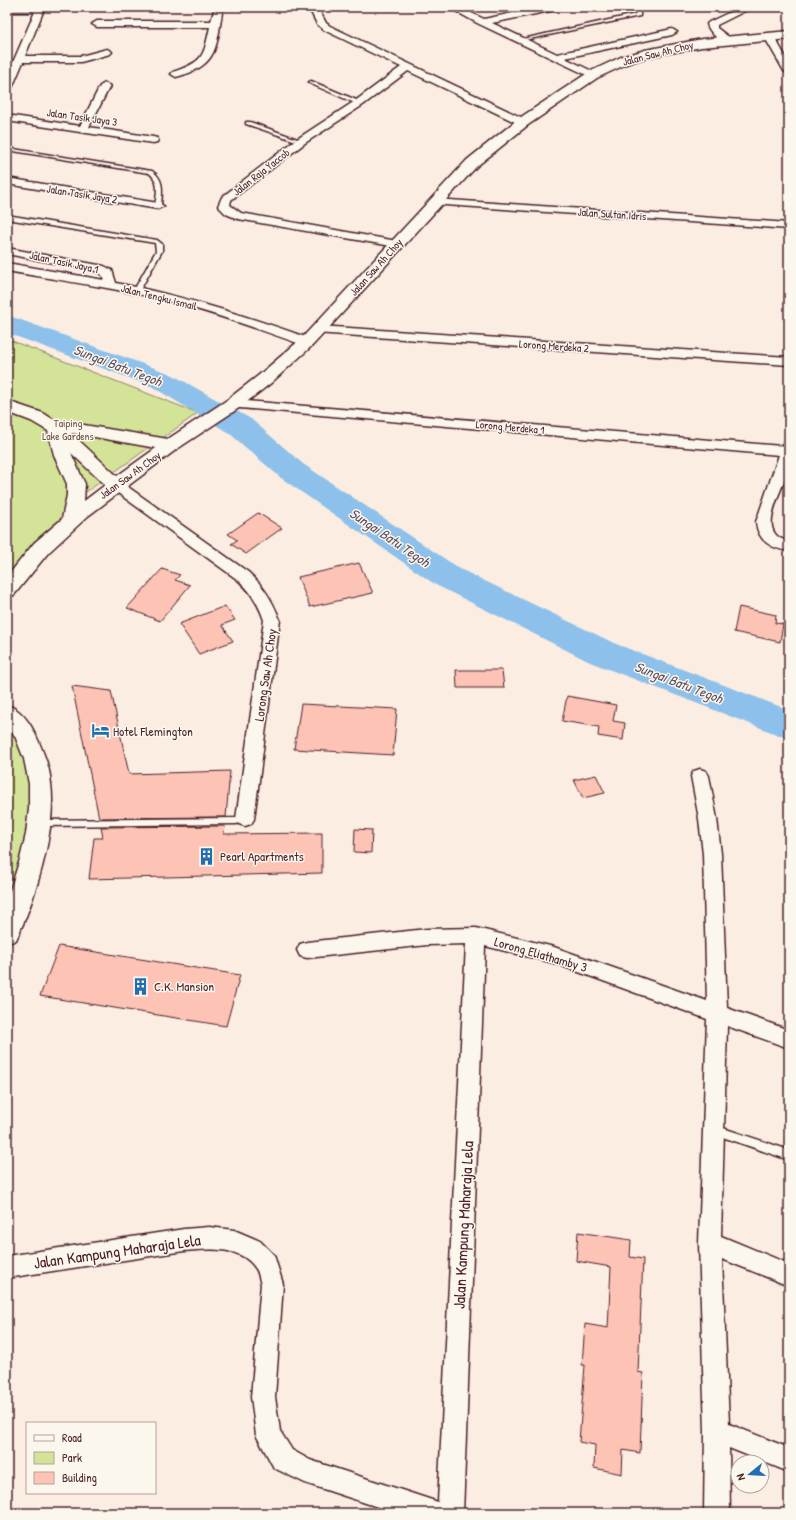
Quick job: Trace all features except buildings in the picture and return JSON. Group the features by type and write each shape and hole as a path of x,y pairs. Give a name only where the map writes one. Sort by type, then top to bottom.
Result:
{"street":[{"path":"176,74 196,67 209,54 214,24 219,7"},
{"path":"304,7 315,10 322,24 327,28 523,122"},
{"path":"452,7 593,75"},
{"path":"482,22 555,7"},
{"path":"727,40 713,29 712,24 749,7"},
{"path":"7,88 40,9"},
{"path":"97,24 214,24"},
{"path":"556,57 672,32"},
{"name":"Jalan Saw Ah Choy","path":"7,590 41,548 71,521 116,485 265,379 307,342 472,163 523,122 593,75 613,65 645,54 702,43 789,35"},
{"path":"769,36 789,71"},
{"path":"19,59 81,59 107,52"},
{"name":"Jalan Raja Yaccob","path":"397,244 238,216 230,212 224,206 226,199 301,141 359,103 408,66"},
{"path":"83,129 105,86"},
{"name":"Jalan Tasik Jaya 3","path":"7,118 154,140"},
{"name":"Jalan Tasik Jaya 2","path":"7,181 158,206"},
{"name":"Jalan Sultan Idris","path":"435,202 789,226"},
{"name":"Jalan Tasik Jaya 1","path":"7,251 100,268 108,273 111,286"},
{"name":"Jalan Tengku Ismail","path":"7,267 137,290 182,301 252,322 307,342"},
{"name":"Lorong Merdeka 2","path":"319,330 789,361"},
{"path":"7,406 37,417 55,428 116,485"},
{"name":"Lorong Merdeka 1","path":"229,406 788,448"},
{"path":"55,428 72,428 171,445"},
{"path":"55,428 63,455 76,484 76,495 71,521"},
{"path":"788,448 763,522 763,531 770,539 781,545 789,546"},
{"name":"Lorong Saw Ah Choy","path":"116,485 243,576 256,587 266,601 272,620 245,819"},
{"path":"7,713 24,732 36,761 40,793 40,823 34,857 7,933"},
{"path":"700,776 708,819 712,854 717,1014 710,1243 717,1431 717,1513"},
{"name":"Lorong Eliathamby 3","path":"307,950 427,937 476,936 554,955 789,1039"},
{"name":"Jalan Kampung Maharaja Lela","path":"450,1513 476,936"},
{"name":"Jalan Kampung Maharaja Lela","path":"7,1267 184,1240 209,1238 234,1241 252,1250 266,1263 272,1284 263,1397 268,1435 283,1459 305,1471 434,1513"},
{"path":"710,1243 789,1275"},
{"path":"717,1431 789,1460"}],"lane":[{"path":"520,40 638,15 639,13 631,7"},
{"path":"7,11 40,9"},
{"path":"311,82 359,103"},
{"path":"248,123 301,141"},
{"path":"7,149 150,172 155,175 160,182 158,206"},
{"path":"7,217 157,242 159,244 159,251 137,290"},
{"path":"40,823 236,821 245,819"},
{"path":"713,1130 789,1155"}],"green space":[{"name":"Taiping Lake Gardens","path":"7,339 198,413 86,492 7,577"},
{"path":"7,732 13,734 26,754 36,817 7,907"}],"waterway":[{"name":"Sungai Batu Tegoh","path":"7,323 161,380 240,426 292,471 448,577 603,653 789,725"}],"place":[{"name":"Hotel Flemington","path":"100,731"},
{"name":"Pearl Apartments","path":"207,856"},
{"name":"C.K. Mansion","path":"141,986"}]}
